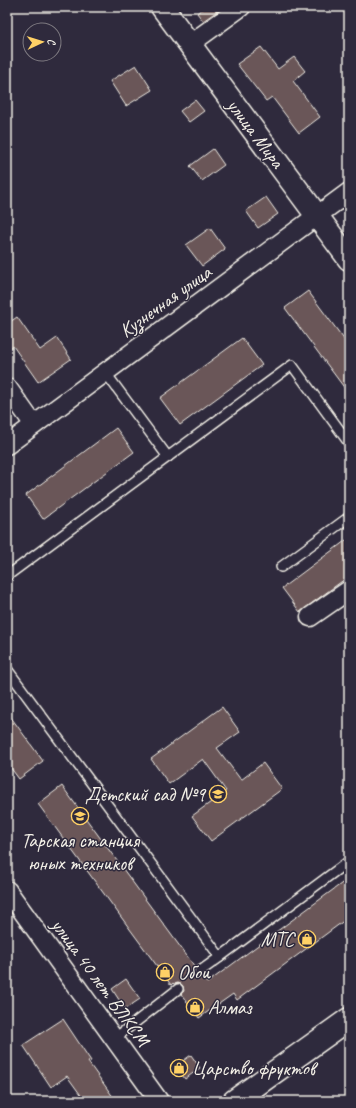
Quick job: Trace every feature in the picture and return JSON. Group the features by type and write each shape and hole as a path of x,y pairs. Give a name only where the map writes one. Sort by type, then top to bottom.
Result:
{"main road":[{"name":"улица Мира","path":"162,7 349,259"},
{"path":"234,1101 349,1019"}],"street":[{"path":"190,44 241,7"},
{"name":"Кузнечная улица","path":"7,445 349,192"},
{"path":"7,387 34,425"},
{"path":"310,617 349,590"},
{"name":"улица 40 лет ВЛКСМ","path":"7,890 158,1101"}],"lane":[{"path":"7,576 292,365 349,443"},
{"path":"105,372 168,457"},
{"path":"281,567 349,517"},
{"path":"7,669 220,957"},
{"path":"199,972 349,861"},
{"path":"114,1039 178,989"}],"building":[{"path":"205,7 223,7 203,21 197,13"},
{"path":"261,47 278,69 294,57 305,71 293,81 320,117 299,133 272,97 266,101 237,64"},
{"path":"136,65 152,90 126,106 110,81"},
{"path":"195,100 204,111 189,122 180,111"},
{"path":"213,149 224,165 202,181 190,166"},
{"path":"266,197 278,214 258,228 246,211"},
{"path":"210,228 225,249 202,266 186,245"},
{"path":"308,291 349,346 349,394 285,308"},
{"path":"17,317 40,350 57,338 71,359 38,382 13,346 7,350 7,324"},
{"path":"242,338 262,365 180,425 160,398"},
{"path":"116,428 134,452 43,519 26,495"},
{"path":"349,538 349,576 300,612 282,588"},
{"path":"222,707 240,732 217,748 241,780 263,763 282,789 211,841 192,816 226,791 203,759 169,784 151,759"},
{"path":"7,712 43,761 19,779 7,763"},
{"path":"62,786 195,967 193,972 194,976 199,978 203,977 207,983 349,878 349,917 237,1000 233,994 199,1018 181,994 184,991 183,986 178,983 173,983 171,985 38,804"},
{"path":"126,979 140,999 125,1009 112,989"},
{"path":"63,1019 91,1061 88,1062 116,1101 85,1101 67,1076 51,1087 23,1045"},
{"path":"191,1055 200,1068 185,1079 176,1066"}],"place":[{"name":"Детский сад №9","path":"218,794"},
{"name":"Тарская станция юных техников","path":"80,816"},
{"name":"МТС","path":"307,939"},
{"name":"Обои","path":"165,972"},
{"name":"Алмаз","path":"195,1007"},
{"name":"Царство фруктов","path":"179,1068"}]}
